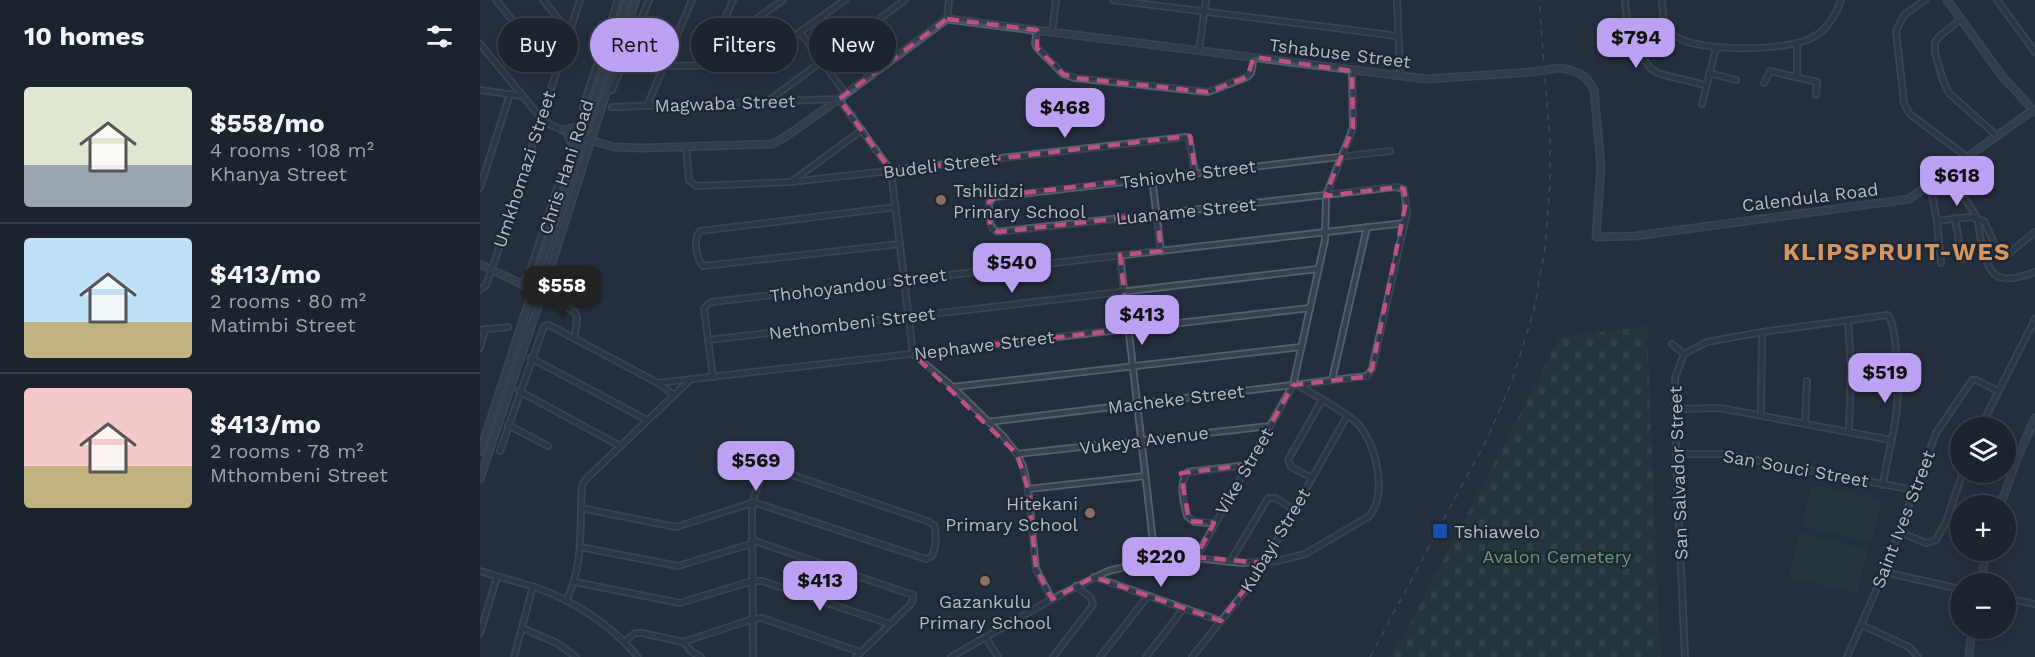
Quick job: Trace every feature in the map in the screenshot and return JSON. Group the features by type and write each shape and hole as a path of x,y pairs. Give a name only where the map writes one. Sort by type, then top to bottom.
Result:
{"street":[{"path":"496,0 555,73"},
{"path":"543,0 558,18"},
{"name":"Umkhomazi Street","path":"574,18 580,0"},
{"path":"583,107 618,0"},
{"name":"Chris Hani Road","path":"480,479 542,294 586,139 589,119 627,0"},
{"name":"Chris Hani Road","path":"480,452 572,171 586,139 636,0"},
{"name":"Chris Hani Road","path":"612,90 649,0"},
{"path":"679,31 692,0"},
{"path":"725,18 733,0"},
{"path":"758,18 783,0"},
{"path":"797,34 845,0"},
{"path":"881,18 905,0"},
{"path":"480,44 542,118 553,126 586,139 614,147 771,144 785,137 839,99 947,20 950,0"},
{"path":"1052,32 1056,0"},
{"path":"1113,0 1398,36"},
{"path":"1199,50 1206,0"},
{"path":"1397,0 1400,75"},
{"path":"1625,0 1629,38 1651,69 1660,74 1705,85"},
{"path":"1662,0 1666,26 1672,35 1683,41 1716,48 1755,48 1797,43 1813,37 1828,26 1841,0"},
{"path":"1924,0 1904,15 1896,31 1903,100 1909,113 1966,157"},
{"path":"1947,0 2003,77 2034,110"},
{"path":"1997,0 2035,52"},
{"path":"1961,19 1935,42 1935,53 1943,80 1949,93 1996,135"},
{"name":"Tshabuse Street","path":"947,20 1438,79 1558,68 1582,75 1594,90 1601,167 1596,237"},
{"path":"1036,30 1037,48 1063,75 1075,78 1208,92 1251,73 1254,57"},
{"path":"800,32 809,44"},
{"path":"1797,43 1797,76"},
{"path":"1702,104 1716,48"},
{"path":"1326,195 1353,128 1352,70"},
{"path":"768,101 809,71"},
{"path":"1764,83 1770,71 1797,76 1817,82 1816,95"},
{"path":"647,106 661,72"},
{"path":"830,72 845,93"},
{"name":"Umkhomazi Street","path":"480,290 486,285 555,73"},
{"path":"1709,73 1736,80"},
{"path":"480,90 522,96"},
{"path":"480,188 510,94"},
{"path":"839,99 891,171 913,354 953,387 1017,454 1028,489 1036,569 1052,599"},
{"name":"Magwaba Street","path":"612,107 839,99"},
{"name":"Calendula Road","path":"1596,237 1635,236 1900,201 1913,197 1996,135 2034,110"},
{"path":"564,131 572,130 589,119"},
{"path":"791,182 862,130"},
{"path":"521,284 530,274 561,176 572,171 574,147 564,131"},
{"name":"Budeli Street","path":"686,147 689,180 693,185 791,182 1186,137 1191,141 1195,173"},
{"name":"Tshiovhe Street","path":"989,202 997,196 1390,151"},
{"path":"1949,170 1950,180 1977,218 1989,265 1997,277 2012,279 2035,272"},
{"path":"1152,178 1161,250"},
{"path":"1930,184 1937,221 1941,263"},
{"name":"Luaname Street","path":"989,202 990,225 997,232 1398,187 1405,192 1406,223"},
{"name":"Vike Street","path":"1196,558 1295,385 1326,232 1326,195"},
{"path":"896,207 700,231 696,240 698,258 703,266 900,244"},
{"path":"1955,218 1962,259"},
{"path":"1937,221 1977,218 1986,223 2000,256 2008,254 2035,232"},
{"name":"Thohoyandou Street","path":"713,376 704,309 712,302 1406,223"},
{"name":"Macheke Street","path":"988,422 1364,377 1372,369 1406,223"},
{"path":"1332,380 1367,227"},
{"path":"1120,255 1155,559"},
{"path":"480,264 575,312 578,320 574,332 575,339"},
{"name":"Nethombeni Street","path":"708,340 1318,269"},
{"name":"Nephawe Street","path":"658,383 1310,308"},
{"path":"1672,344 1684,354 1703,343 1886,314 1892,324 1896,361 1897,409 1883,485"},
{"path":"1985,417 2035,319"},
{"path":"1848,320 1851,368 1849,432"},
{"path":"500,451 541,329 544,326 549,325 658,383 674,395"},
{"path":"480,348 482,329 508,327"},
{"path":"1761,415 1762,332"},
{"path":"953,387 1301,347"},
{"name":"San Salvador Street","path":"1684,354 1675,378 1675,409 1686,657"},
{"path":"531,358 647,420"},
{"path":"566,601 575,582 580,547 582,486 585,480 692,378"},
{"name":"Saint Ives Street","path":"1847,657 1884,572 1936,433 1970,382 1975,380 1998,391"},
{"path":"1805,423 1807,381"},
{"path":"951,657 1076,586 1121,566 1155,559 1196,558 1264,563 1305,554 1363,520 1375,508 1380,489 1375,459 1362,429 1347,416 1295,385"},
{"path":"519,392 620,446"},
{"path":"1312,478 1291,467 1288,460 1322,400"},
{"path":"1675,409 1720,408 1891,440"},
{"name":"Kubayi Street","path":"1192,657 1253,582 1347,416"},
{"path":"2004,495 2035,418"},
{"path":"508,425 548,446"},
{"name":"Vukeya Avenue","path":"1017,454 1270,426"},
{"name":"San Souci Street","path":"1676,454 1723,454 1914,490"},
{"path":"1214,524 1194,522 1187,516 1182,482 1185,474 1248,465"},
{"path":"581,508 676,527 752,503 761,504 926,559 933,554 936,531 934,525 931,522 771,468 765,468 761,472 752,503 753,657"},
{"path":"1028,489 1145,476"},
{"path":"1899,532 1926,543 1936,540 1946,522 1959,483"},
{"path":"1230,562 1269,498 1276,498 1294,510"},
{"path":"580,547 678,566 752,542 911,594 912,602 856,657"},
{"path":"480,572 533,586 566,601 599,620 638,657"},
{"path":"1884,572 1950,587"},
{"path":"480,633 496,577"},
{"path":"1094,577 1221,621"},
{"path":"575,582 680,603 752,581 762,581 890,624"},
{"path":"514,657 533,586"},
{"path":"1053,657 1093,605 1090,598 1076,586"},
{"path":"1100,657 1148,596"},
{"path":"2016,600 2035,604"},
{"path":"1146,657 1184,608"},
{"path":"624,642 635,633 639,633 683,642 762,618 860,652"},
{"path":"1862,625 1909,647 1918,657"},
{"path":"522,628 557,643 576,657"},
{"path":"986,638 998,657"},
{"path":"1969,657 1971,639"},
{"path":"683,642 692,652 701,657"}],"highlighted area":[{"path":"947,19 1037,30 1037,48 1063,74 1075,78 1208,92 1247,77 1254,57 1352,71 1353,128 1325,196 1398,187 1404,189 1406,202 1372,369 1363,377 1293,385 1248,465 1181,473 1189,521 1214,523 1196,557 1264,563 1221,621 1094,577 1052,599 1036,569 1028,489 1017,454 913,354 1128,329 1120,255 1161,251 1157,214 997,232 990,225 989,202 997,196 1195,173 1190,136 891,171 839,99"}],"green space":[{"name":"Avalon Cemetery","path":"1647,326 1660,657 1388,657 1407,629 1560,337"},
{"path":"1812,485 1881,500 1872,542 1802,527"},
{"path":"1800,533 1868,549 1857,593 1789,577"}],"railway":[{"path":"1370,657 1488,437 1512,381 1534,310 1545,248 1550,182 1550,141 1539,0"}],"place":[{"name":"Tshilidzi Primary School","path":"941,200"},
{"name":"Hitekani Primary School","path":"1090,513"},
{"name":"Tshiawelo","path":"1440,531"},
{"name":"Gazankulu Primary School","path":"985,581"}],"district":[{"name":"KLIPSPRUIT-WES","path":"1897,252"}]}
